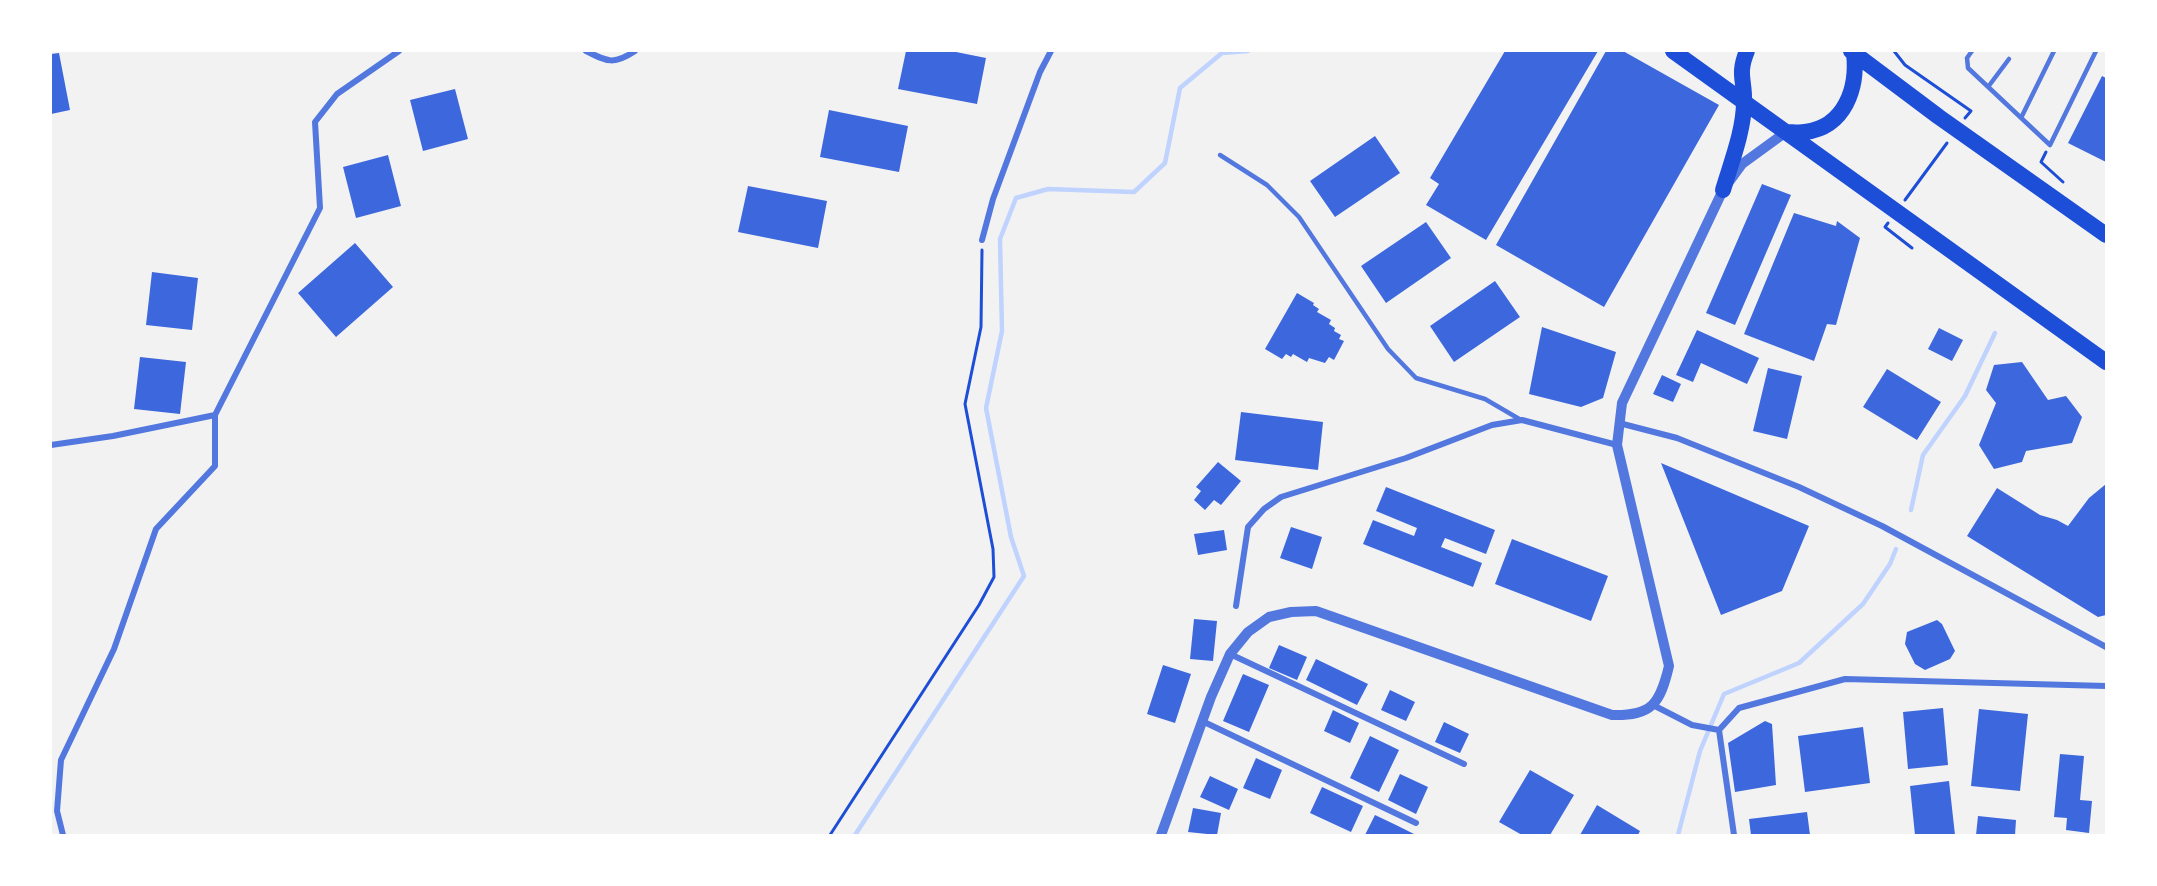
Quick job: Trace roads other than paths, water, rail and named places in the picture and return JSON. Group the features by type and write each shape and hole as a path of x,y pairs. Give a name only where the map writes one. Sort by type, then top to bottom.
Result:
{"highway":[{"path":"1673,51 2106,362"},
{"path":"1723,190 1737,144 1744,102 1740,76 1747,51"},
{"path":"1786,132 1805,132 1815,129 1824,126 1840,114 1851,98 1855,79 1854,52"},
{"path":"1854,52 1939,117 2106,235"}],"street":[{"path":"63,835 57,811 61,760 114,649 156,529 215,466 215,415 320,208 315,122 337,94 399,51"},
{"path":"586,51 607,62 622,60 636,51"},
{"path":"982,240 993,199 1040,72 1052,51"},
{"path":"1161,835 1202,721 1230,654 1248,632 1269,617 1291,612 1316,611 1612,715 1633,716 1653,705 1664,690 1669,666 1617,445 1622,403 1723,190 1742,164 1786,132"},
{"path":"51,445 113,436 215,415"},
{"path":"1236,606 1248,527 1263,509 1281,497 1406,458 1492,425 1522,420 1617,445"},
{"path":"1619,423 1677,438 1798,487 1882,526 2106,647"},
{"path":"1230,654 1464,764"},
{"path":"1734,835 1719,730 1738,708 1845,679 2106,686"},
{"path":"1653,705 1692,725 1719,730"},
{"path":"1202,721 1416,823"}],"lane":[{"path":"1972,51 1967,58 1968,68 2050,145 2096,51"},
{"path":"2021,118 2054,51"},
{"path":"1988,87 2010,60"},
{"path":"1220,155 1268,185 1299,217 1388,350 1416,378 1485,399 1522,420"}],"waterway":[{"path":"855,835 1024,576 1011,537 986,408 1002,331 1000,239 1016,198 1048,189 1134,192 1165,163 1180,88 1222,53 1248,51"},
{"path":"1911,510 1923,455 1965,396 1995,333"},
{"path":"1678,835 1700,751 1724,694 1799,663 1863,604 1890,564 1896,549"}]}
